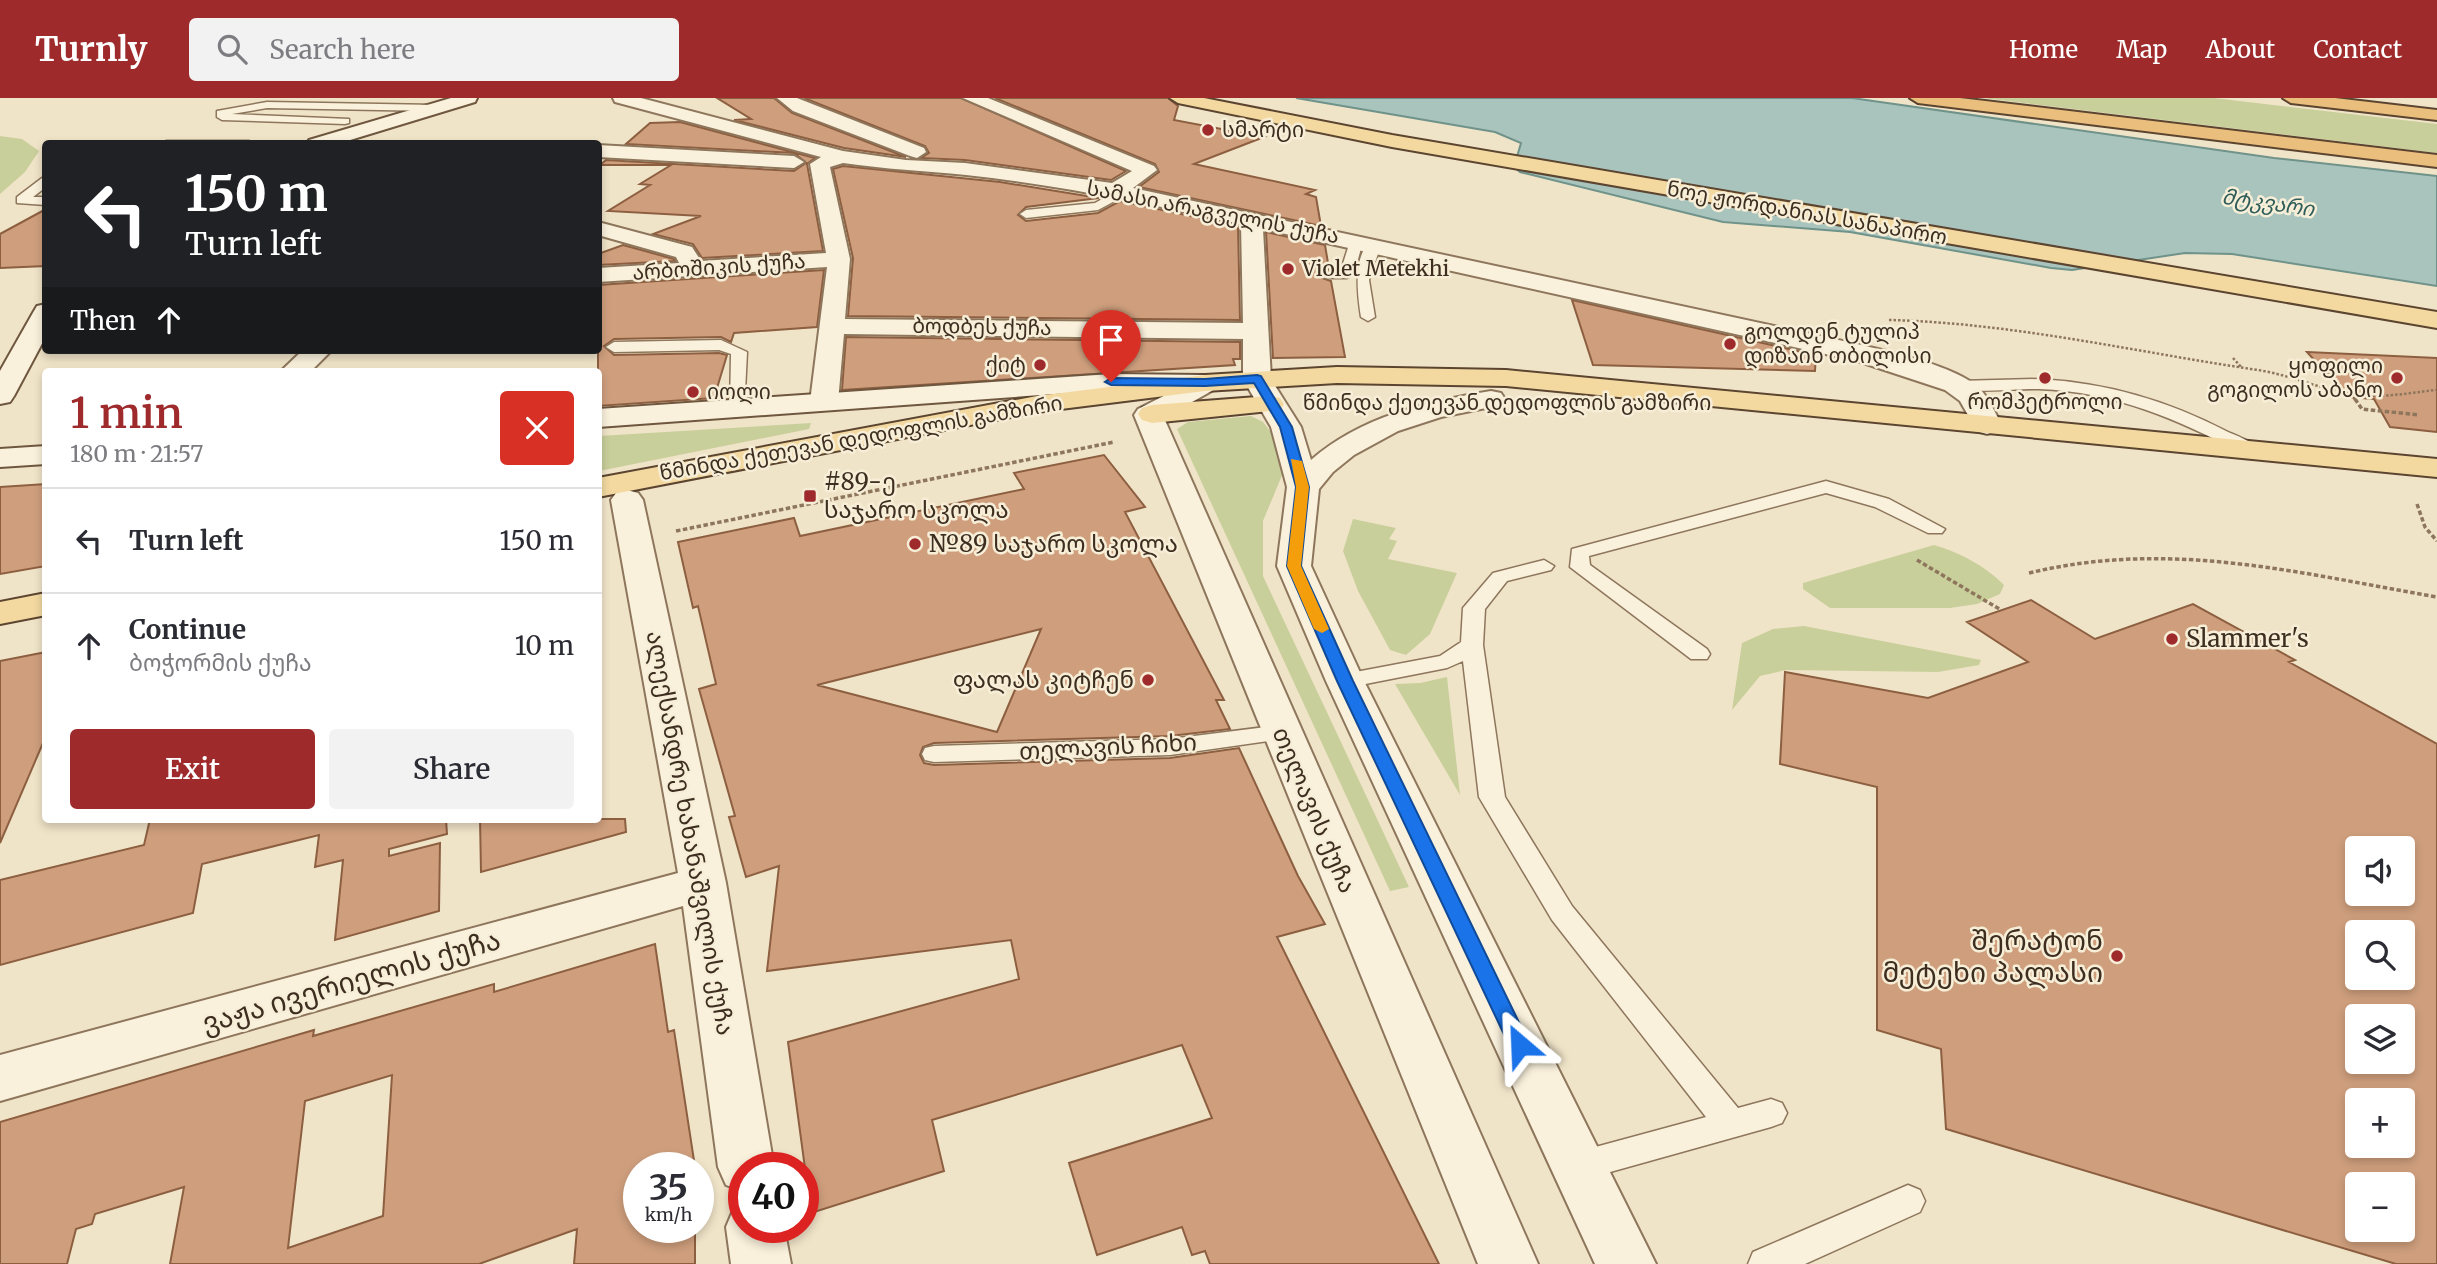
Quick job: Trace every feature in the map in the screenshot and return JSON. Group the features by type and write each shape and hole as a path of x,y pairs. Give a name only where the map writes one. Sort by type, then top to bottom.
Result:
{"highway":[{"path":"1918,98 2437,161"},
{"path":"2291,98 2437,115"}],"main road":[{"name":"ნოე ჟორდანიას სანაპირო","path":"1178,98 2222,285 2437,320"},
{"name":"ნოე ჟორდანიას სანაპირო","path":"1234,98 1502,154 2437,302"},
{"name":"წმინდა ქეთევან დედოფლის გამზირი","path":"615,508 1037,404 1205,383 1337,375 1506,378 2437,468"},
{"name":"წმინდა ქეთევან დედოფლის გამზირი","path":"615,508 904,449 1148,415 1274,404 1383,399 1491,399 1793,406"},
{"path":"0,613 42,605"}],"street":[{"path":"329,140 469,98"},
{"name":"სამასი არაგველის ქუჩა","path":"621,98 831,161 965,169 1119,191 1365,242 1807,341 1903,367 1957,386 1969,393 1987,425"},
{"path":"785,98 799,107 965,169"},
{"path":"971,98 1005,108 1147,170 1119,191"},
{"path":"602,151 831,161 839,259 824,402"},
{"path":"1252,219 1257,379 1286,427 1303,487 1294,566 1345,681 1626,1264"},
{"path":"602,229 684,252 695,269"},
{"name":"არბოშიკის ქუჩა","path":"602,275 839,259"},
{"path":"0,396 42,318"},
{"name":"ბოდბეს ქუჩა","path":"834,326 1256,331"},
{"path":"298,368 314,354"},
{"path":"602,418 1111,382 1205,383"},
{"path":"1148,415 1205,383"},
{"path":"1303,487 1327,458 1361,436 1428,411 1491,399"},
{"name":"თელავის ქუჩა","path":"1148,415 1508,1264"},
{"path":"0,458 42,455"},
{"name":"ალექსანდრე ხახანაშვილის ქუჩა","path":"615,508 703,883 744,1152"},
{"name":"ვაჟა ივერიელის ქუჩა","path":"0,1079 703,883"},
{"path":"758,1243 761,1264"}],"lane":[{"path":"345,121 222,117 221,113 267,105 436,108"},
{"path":"42,185 22,200 42,201"},
{"path":"1026,214 1098,206 1119,191"},
{"path":"1330,275 1348,274 1365,242"},
{"path":"1365,242 1362,280 1368,317"},
{"path":"614,347 721,345 733,348 739,352 738,408"},
{"path":"1957,386 2009,381 2101,389 2172,411 2250,450"},
{"path":"1699,654 1580,567 1579,553 1826,487 1853,491 1877,499 1935,529"},
{"path":"1544,566 1500,577 1474,608 1472,645 1492,797 1562,913 1731,1124"},
{"path":"1345,681 1447,661 1472,645"},
{"name":"თელავის ჩიხი","path":"934,754 1170,747 1281,733"},
{"path":"1578,1166 1771,1113"},
{"path":"1766,1264 1908,1201"}],"path":[{"path":"1879,320 1933,321 2060,335 2195,362 2243,368 2351,394 2377,396 2436,390"},
{"path":"2233,358 2243,368"},
{"path":"2351,394 2362,409 2419,415"},
{"path":"615,508 1114,442"},
{"path":"2417,504 2425,527 2437,541"},
{"path":"2029,573 2058,563 2159,555 2240,565 2437,597"},
{"path":"1914,558 2001,610"}],"green space":[{"path":"1983,98 2214,98 2437,124 2437,153"},
{"path":"0,136 22,139 39,151 25,172 0,194"},
{"path":"1251,416 1263,422 1278,441 1285,468 1263,521 1263,576 1409,887 1390,891 1177,429 1188,422"},
{"path":"811,423 809,429 602,470 602,436"},
{"path":"1353,519 1396,528 1389,539 1397,541 1388,559 1457,573 1430,634 1406,655 1390,650 1358,591 1343,551"},
{"path":"1934,545 1981,566 2004,585 2000,594 1977,604 1950,608 1830,608 1803,589 1803,583"},
{"path":"1804,626 1981,660 1979,665 1938,672 1786,670 1760,676 1732,710 1742,643 1773,629"},
{"path":"1447,677 1460,795 1395,684 1420,683"}],"water":[{"name":"მტკვარი","path":"1296,98 1852,98 2274,158 2437,176 2437,286 2232,254 2185,253 2072,270 1850,232 1723,222 1520,172 1514,167 1521,143 1495,132"}],"building":[{"path":"717,98 774,98 792,113 906,157 844,148 734,120 751,119"},
{"path":"804,98 961,98 1126,171 1111,180 965,160 921,158 929,153 925,146"},
{"path":"995,98 1168,98 1178,106 1174,120 1264,137 1194,164 1315,190 1306,194 1316,197 1321,226 1139,187 1159,172 1155,164"},
{"path":"680,122 815,158 807,164 823,251 702,258 693,244 653,234 701,216 608,211 650,185 640,184 671,165 602,165 606,160 794,171 806,163 794,153 626,144 650,123"},
{"path":"843,166 1000,182 1099,198 1026,207 1018,215 1026,221 1098,213 1120,201 1238,226 1240,320 848,316 853,258 833,169"},
{"path":"42,211 42,266 0,268 0,234"},
{"path":"1266,232 1325,245 1329,269 1323,270 1322,278 1331,281 1345,357 1273,358"},
{"path":"623,245 675,261 602,265 602,253"},
{"path":"824,270 817,327 734,333 731,342 721,337 614,339 604,346 614,355 727,355 714,398 602,406 602,368 598,368 598,354 602,354 602,285"},
{"path":"1572,300 1816,355 1815,371 1593,365"},
{"path":"846,337 1240,342 1240,359 1233,359 1235,365 842,390"},
{"name":"ყოფილი გოგილოს აბანო","path":"2307,352 2437,358 2437,432 2390,427 2374,399 2348,397"},
{"path":"1104,455 1145,507 1125,512 1224,700 1216,700 1230,729 1170,736 934,743 923,747 920,755 924,763 934,765 1170,758 1239,748 1298,876 1325,924 1277,937 1439,1264 1210,1264 1205,1251 1192,1255 1182,1227 1097,1255 1069,1163 1212,1118 1182,1045 932,1120 944,1171 819,1210 819,1152 803,1152 788,1042 1019,979 1011,940 767,971 779,866 746,877 729,817 735,816 699,689 716,684 698,606 693,608 678,542 794,518 800,536 1024,489 1014,473","holes":["1041,629 997,732 817,685"]},
{"path":"42,484 42,567 0,574 0,487"},
{"name":"შერატონ მეტეხი პალასი","path":"2031,600 2095,639 2193,604 2295,660 2289,662 2437,744 2437,1264 2396,1264 1946,1129 1941,1049 1877,1030 1877,787 1780,764 1785,672 1928,698 2028,662 1967,622"},
{"path":"42,653 42,745 0,843 0,661"},
{"path":"602,819 625,819 626,832 481,872 480,823 602,823"},
{"path":"149,823 446,823 447,834 389,849 389,856 440,843 439,911 335,940 343,860 315,867 319,835 202,864 193,913 0,965 0,880 144,845"},
{"path":"655,944 668,1032 674,1030 693,1152 623,1152 623,1243 695,1243 695,1264 574,1264 577,1229 479,1264 170,1264 184,1187 95,1214 92,1224 76,1229 67,1264 0,1264 0,1122 314,1030 313,1036 494,984 494,992","holes":["392,1075 383,1216 288,1248 305,1101"]}],"slow traffic":[{"path":"1296,461 1303,487 1294,566 1322,629"}],"place":[{"name":"სმარტი","path":"1208,130"},
{"name":"Violet Metekhi","path":"1288,269"},
{"name":"გოლდენ ტულიპ დიზაინ თბილისი","path":"1730,344"},
{"name":"ქიტ","path":"1040,365"},
{"name":"რომპეტროლი","path":"2045,378"},
{"name":"ყოფილი გოგილოს აბანო","path":"2397,378"},
{"name":"იოლი","path":"693,392"},
{"name":"#89-ე საჯარო სკოლა","path":"810,496"},
{"name":"№89 საჯარო სკოლა","path":"915,544"},
{"name":"Slammer's","path":"2172,639"},
{"name":"ფალას კიტჩენ","path":"1148,680"},
{"name":"შერატონ მეტეხი პალასი","path":"2117,956"}],"route":[{"path":"1111,382 1167,380 1205,383 1257,379 1274,404 1286,427 1303,487 1294,566 1345,681 1520,1045"}]}
